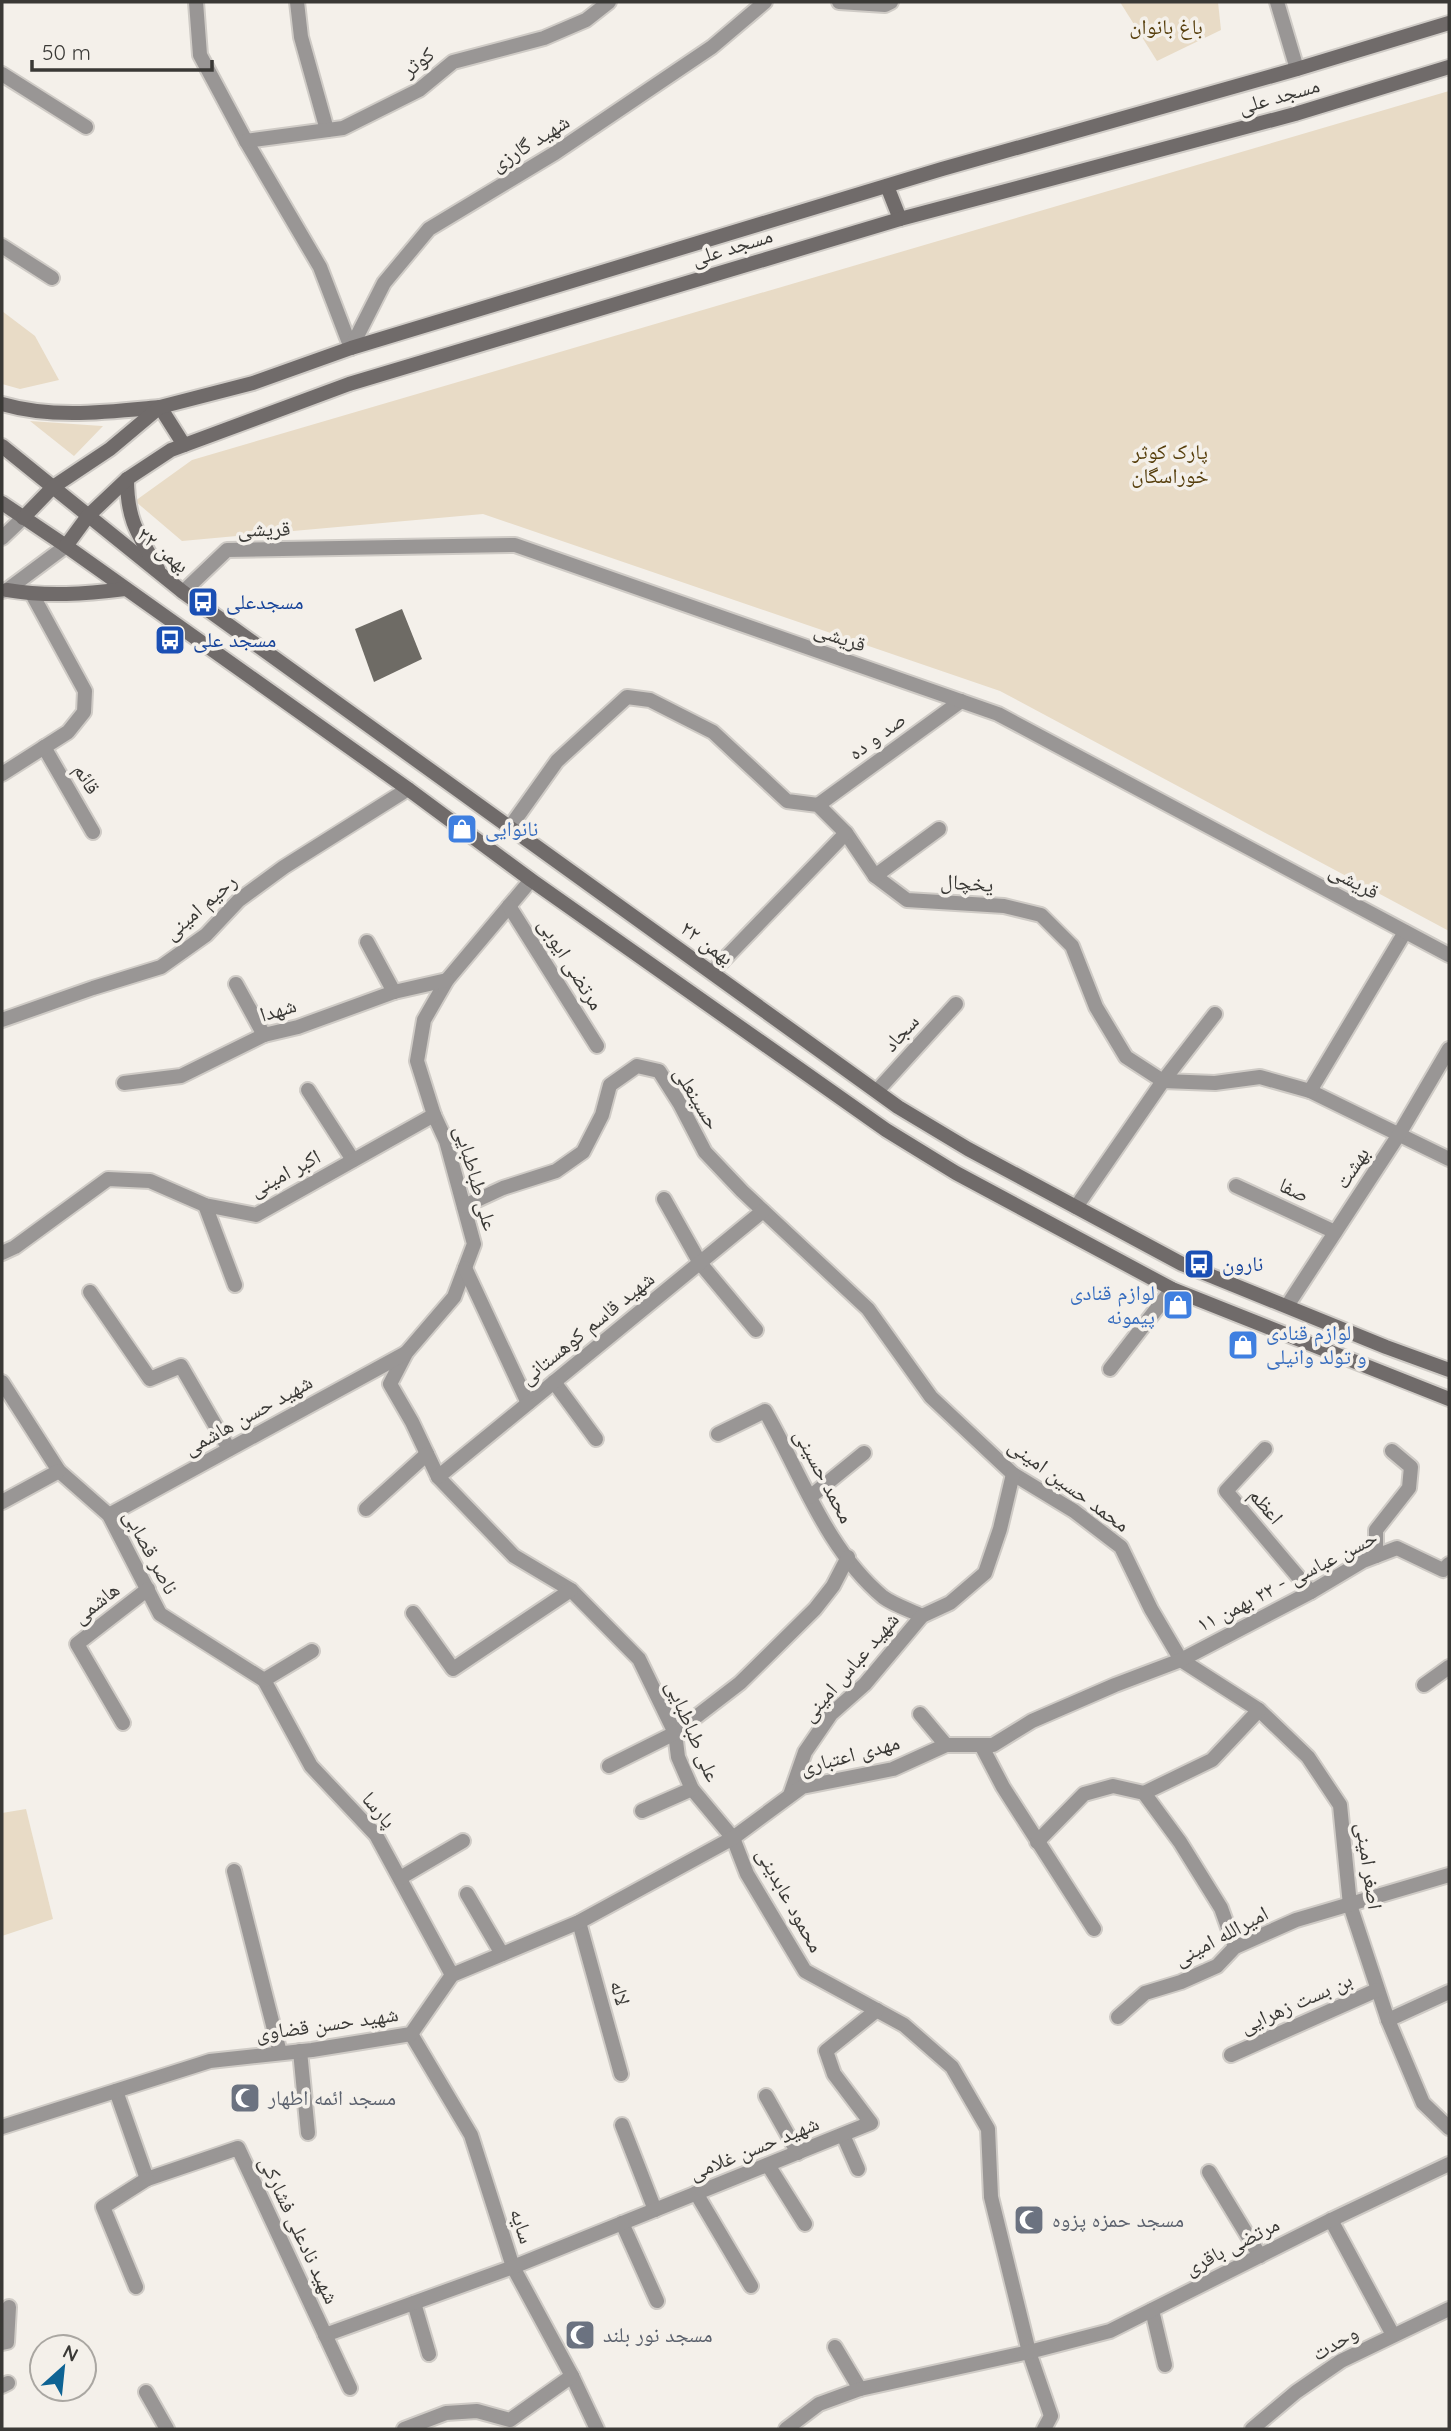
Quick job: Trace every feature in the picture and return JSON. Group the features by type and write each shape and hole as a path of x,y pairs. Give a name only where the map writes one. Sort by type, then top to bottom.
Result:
{"main road":[{"name":"مسجد علی","path":"2,404 47,412 88,414 160,407 253,383 351,348 887,186 1449,23"},
{"name":"مسجد علی","path":"66,546 88,516 128,479 171,450 349,384 900,219 1295,114 1449,67"},
{"path":"887,186 900,219"},
{"path":"23,518 53,487 110,449 160,407 184,445"},
{"name":"۲۲ بهمن","path":"2,446 183,592 877,1091 968,1149 1182,1264 1449,1370"},
{"path":"128,479 127,504 133,526 162,576"},
{"path":"2,503 886,1130 956,1173 1172,1289 1449,1399"},
{"path":"4,590 70,595 125,589"},
{"path":"1022,1208 1035,1184"}],"street":[{"path":"196,2 201,55 246,141 320,267 351,348"},
{"path":"297,2 301,37 327,130"},
{"name":"کوثر","path":"246,141 343,128 419,90 453,62 544,38 586,20 609,2"},
{"name":"شهید گارزی","path":"351,348 384,284 429,229 555,153 712,47 765,2"},
{"path":"839,2 885,5 891,2"},
{"path":"1277,2 1297,69"},
{"path":"2,74 86,127"},
{"path":"2,246 52,278"},
{"path":"2,538 23,518"},
{"name":"قریشی","path":"183,592 228,551 516,545 998,714 1449,955"},
{"path":"4,590 66,546"},
{"path":"2,774 68,732 84,712 85,691 33,594"},
{"path":"510,827 557,761 627,697 650,700 713,732 787,801 818,806"},
{"name":"صد و ده","path":"818,806 961,701"},
{"name":"قائم","path":"44,747 93,832"},
{"name":"رحیم امینی","path":"2,1020 161,967 206,935 239,900 284,867 408,789"},
{"name":"یخچال","path":"818,806 846,833 875,876 907,900 1003,906 1041,915 1072,946 1096,1007 1126,1057 1163,1081"},
{"path":"875,876 939,829"},
{"path":"712,972 846,833"},
{"name":"علی طباطبایی","path":"531,880 447,980 424,1020 417,1061 434,1115 446,1141 474,1244 454,1297 406,1353 390,1384 438,1477 514,1556 571,1590 639,1660 675,1733 678,1757 692,1789 733,1838"},
{"name":"مرتضی ایوبی","path":"509,906 597,1046"},
{"path":"1310,1091 1405,932"},
{"path":"367,942 394,992"},
{"name":"شهدا","path":"124,1083 181,1076 264,1035 298,1027 394,992 447,980"},
{"path":"236,984 264,1035"},
{"name":"سجاد","path":"877,1091 956,1004"},
{"path":"1076,1207 1163,1081 1215,1014"},
{"name":"بهشت","path":"1287,1306 1398,1136 1449,1049"},
{"name":"حسینعلی","path":"464,1206 503,1188 556,1171 583,1152 602,1115 610,1084 637,1066 659,1071 705,1152 763,1211"},
{"path":"1163,1081 1215,1083 1260,1077 1310,1091 1398,1136 1449,1158"},
{"path":"308,1090 353,1160"},
{"name":"اکبر امینی","path":"2,1253 15,1247 107,1179 150,1181 205,1205 256,1215 434,1115"},
{"name":"صفا","path":"1236,1186 1335,1232"},
{"path":"664,1199 700,1263 756,1330"},
{"path":"205,1205 235,1285"},
{"name":"شهید قاسم کوهستانی","path":"438,1477 763,1211"},
{"name":"محمد حسین امینی","path":"763,1211 868,1309 931,1397 1013,1474 1074,1511 1121,1547 1151,1609 1181,1660"},
{"path":"465,1268 528,1403"},
{"path":"1110,1369 1172,1289"},
{"path":"90,1292 150,1379 181,1366 229,1449"},
{"name":"شهید حسن هاشمی","path":"109,1515 406,1353"},
{"name":"ناصر قصابی","path":"2,1382 59,1471 109,1515 160,1614 264,1680"},
{"path":"554,1382 596,1439"},
{"name":"محمد حسینی","path":"718,1434 765,1411 827,1530 885,1598 922,1616"},
{"name":"اعظم","path":"1265,1449 1226,1491 1311,1592"},
{"path":"1376,1556 1376,1530 1409,1488 1411,1467 1392,1451"},
{"path":"810,1497 864,1453"},
{"path":"366,1509 427,1454"},
{"path":"2,1502 59,1471"},
{"name":"شهید عباس امینی","path":"790,1795 806,1752 831,1714 864,1684 922,1616 950,1602 985,1573 1000,1529 1013,1474"},
{"name":"حسن عباسی - ۲۲ بهمن ۱۱","path":"1181,1660 1311,1592 1363,1561 1397,1548 1447,1570"},
{"path":"609,1766 675,1733 740,1682 815,1609 833,1586 848,1557"},
{"name":"هاشمی","path":"123,1723 77,1644 148,1589"},
{"path":"413,1613 453,1669 571,1590"},
{"path":"264,1680 312,1651"},
{"name":"اصغر امینی","path":"1181,1660 1259,1710 1308,1757 1340,1805 1350,1905 1377,1990 1423,2103 1449,2128"},
{"name":"مهدی اعتباری","path":"733,1838 802,1787 893,1769 946,1745 993,1745 1032,1721 1181,1660"},
{"path":"1424,1685 1449,1667"},
{"name":"پارسا","path":"264,1680 311,1766 376,1835 452,1975"},
{"path":"1037,1842 1084,1794 1113,1786 1144,1793 1212,1760 1259,1710"},
{"path":"920,1714 946,1745"},
{"path":"981,1745 1003,1787 1094,1930"},
{"path":"642,1811 692,1789"},
{"path":"1144,1793 1180,1842 1221,1908 1235,1947"},
{"path":"452,1975 579,1922 733,1838"},
{"name":"محمود عابدینی","path":"733,1838 747,1874 805,1970 904,2025 953,2067 988,2129 991,2197 1029,2351 1051,2416 1044,2429"},
{"path":"400,1878 463,1841"},
{"path":"234,1871 280,2053"},
{"name":"امیرالله امینی","path":"1118,2017 1145,1993 1181,1982 1217,1966 1235,1947 1296,1920 1449,1875"},
{"path":"467,1894 502,1954"},
{"name":"لاله","path":"579,1922 621,2074"},
{"name":"شهید حسن قضاوی","path":"2,2127 210,2061 411,2034 452,1975"},
{"name":"بن بست زهرایی","path":"1231,2055 1377,1990"},
{"path":"1388,2020 1449,1992"},
{"name":"شهید حسن غلامی","path":"325,2335 513,2267 871,2123 834,2074 826,2051 877,2010"},
{"name":"سایه","path":"411,2034 471,2135 513,2267 572,2376 597,2429"},
{"path":"300,2051 308,2133"},
{"path":"116,2091 147,2179 103,2207 136,2287"},
{"path":"766,2096 798,2153"},
{"path":"622,2125 655,2210"},
{"path":"843,2135 858,2169"},
{"name":"شهید نادعلی فشارکی","path":"147,2179 238,2148 350,2388"},
{"name":"مرتضی باقری","path":"1029,2351 1110,2330 1449,2164"},
{"path":"768,2165 806,2224"},
{"path":"1209,2172 1260,2256"},
{"path":"696,2193 751,2286"},
{"path":"1331,2220 1393,2335"},
{"path":"622,2223 657,2301"},
{"path":"415,2303 429,2354"},
{"path":"2,2343 7,2342 9,2307"},
{"name":"وحدت","path":"1252,2429 1296,2392 1341,2361 1449,2309"},
{"path":"1152,2310 1165,2365"},
{"path":"835,2347 860,2389"},
{"path":"786,2429 819,2404 860,2389 1029,2351"},
{"path":"404,2429 446,2413 477,2411 510,2420 572,2376"},
{"path":"146,2392 167,2429"}],"green space":[{"name":"باغ بانوان","path":"1120,2 1218,2 1221,30 1157,61"},
{"name":"پارک کوثر خوراسگان","path":"1449,91 1449,931 1000,691 483,514 182,541 135,501 192,460"},
{"path":"2,311 35,336 59,380 20,389 2,384"},
{"path":"30,421 102,426 103,426 74,456"},
{"path":"26,1809 53,1919 2,1936 2,1813"}],"building":[{"path":"402,609 422,659 374,682 355,629"}],"place":[{"name":"مسجدعلی","path":"203,602"},
{"name":"مسجد علی","path":"170,640"},
{"name":"نانوایی","path":"462,829"},
{"name":"نارون","path":"1199,1264"},
{"name":"لوازم قنادی پیمونه","path":"1178,1305"},
{"name":"لوازم قنادی و تولد وانیلی","path":"1243,1345"},
{"name":"مسجد ائمه اطهار","path":"245,2098"},
{"name":"مسجد حمزه پزوه","path":"1029,2220"},
{"name":"مسجد نور بلند","path":"580,2335"}]}
